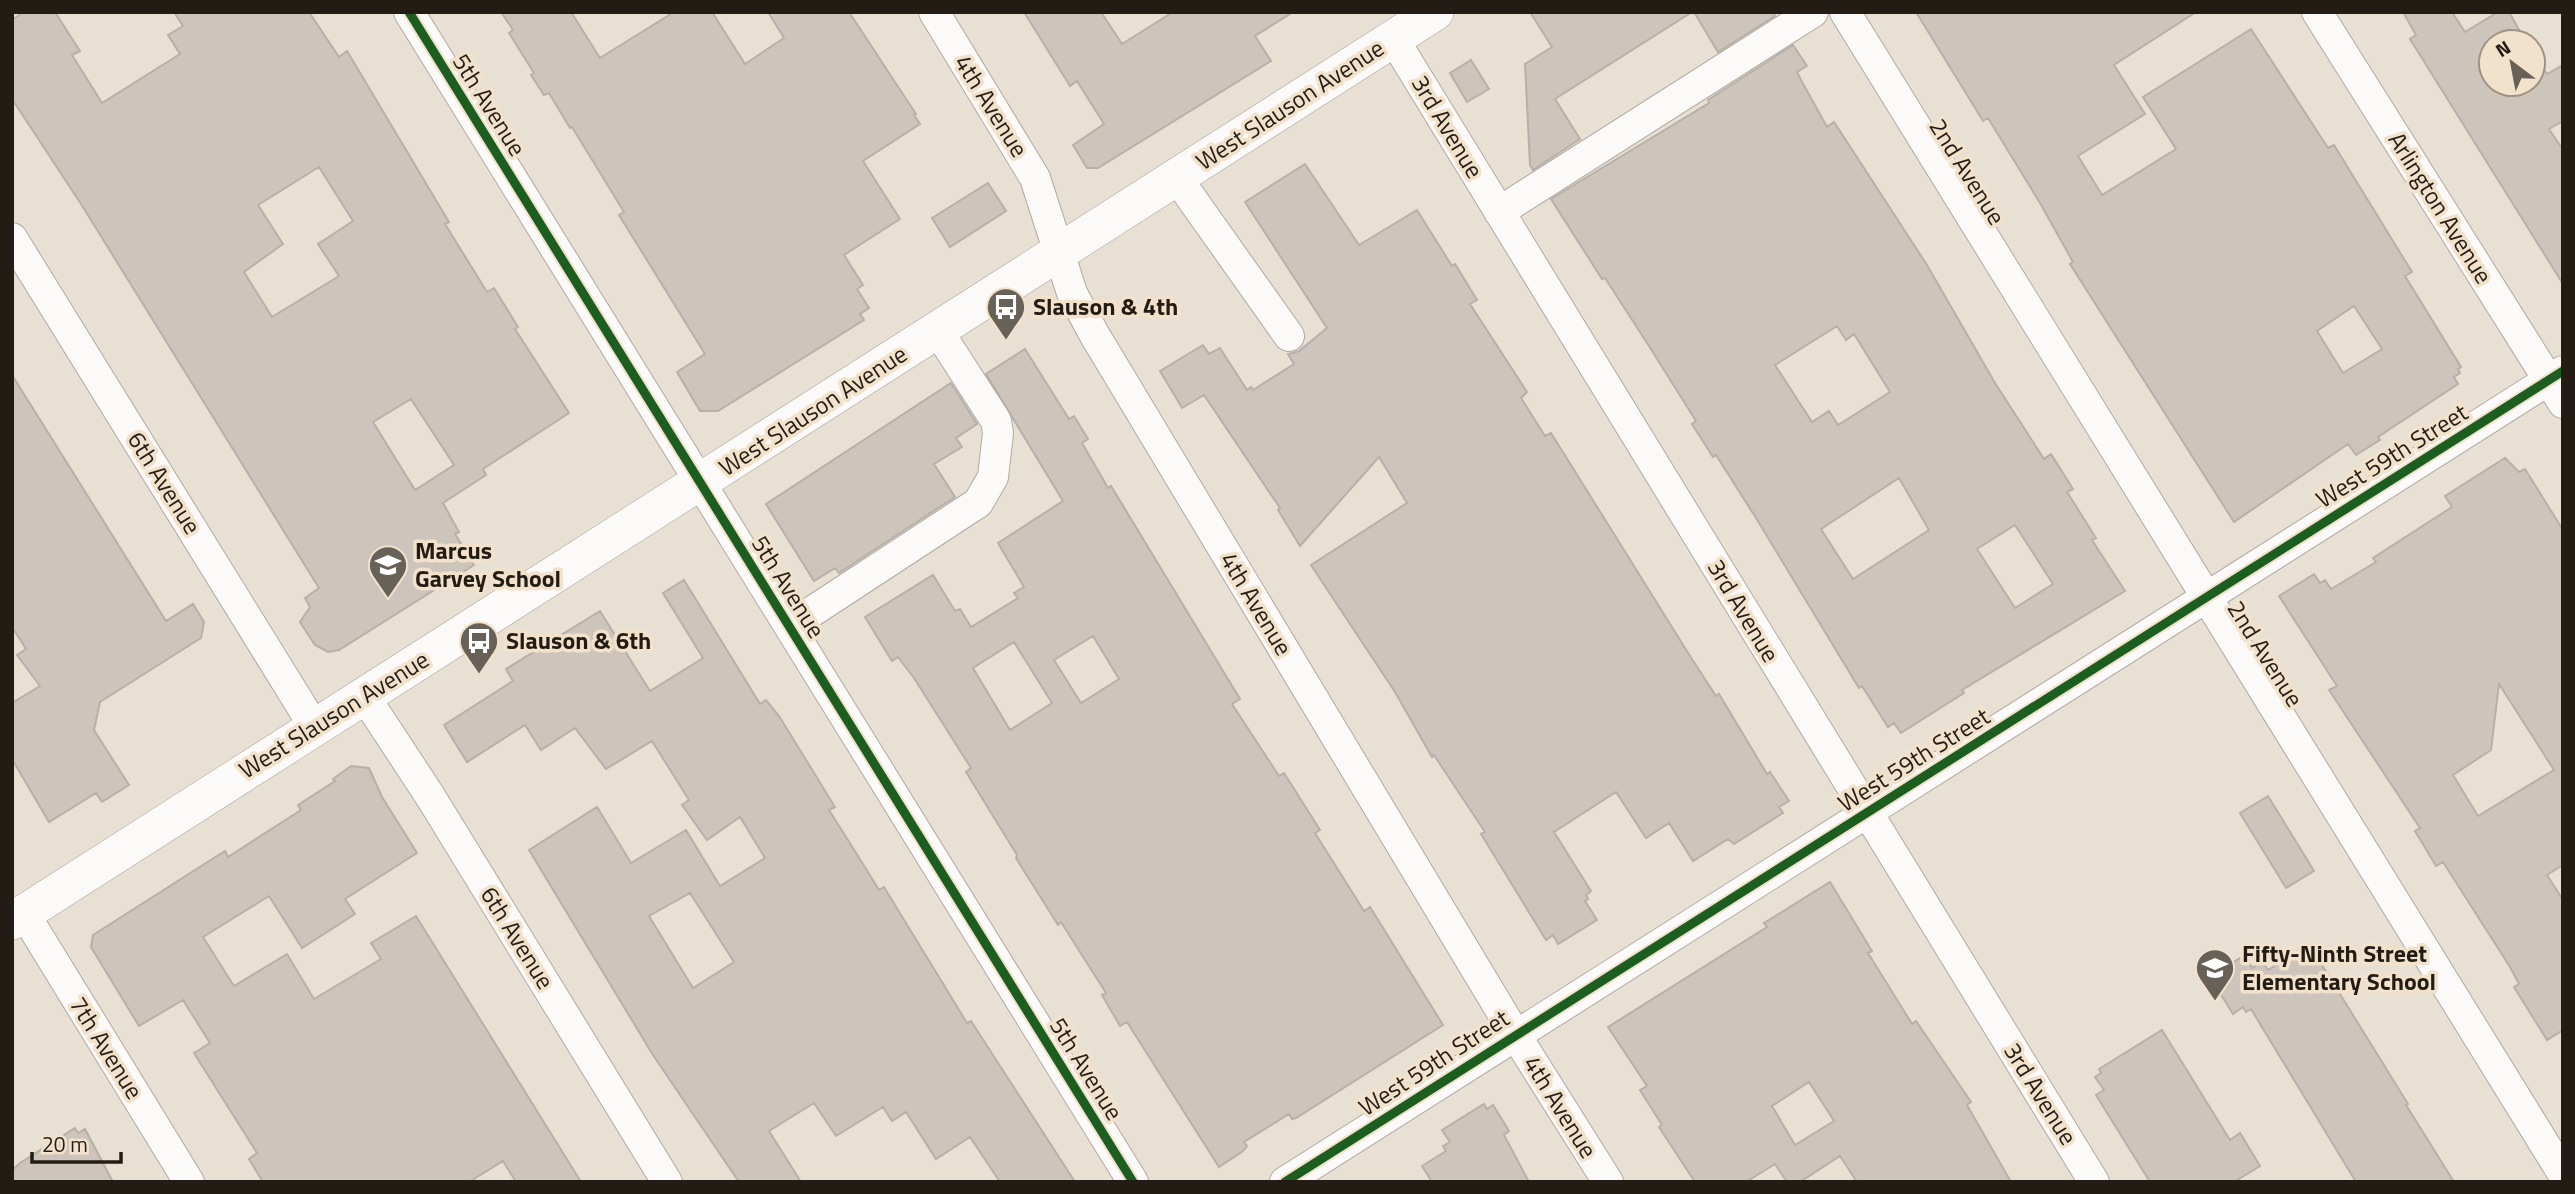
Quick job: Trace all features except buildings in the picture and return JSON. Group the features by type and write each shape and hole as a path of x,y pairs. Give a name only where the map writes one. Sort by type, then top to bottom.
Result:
{"main road":[{"name":"West Slauson Avenue","path":"18,917 1436,12"}],"street":[{"name":"5th Avenue","path":"409,12 1133,1182"},
{"name":"4th Avenue","path":"934,12 1035,178 1072,293 1094,334 1515,1034 1608,1182"},
{"path":"1499,212 1812,12"},
{"name":"2nd Avenue","path":"1845,12 2563,1174"},
{"name":"Arlington Avenue","path":"2317,12 2558,384"},
{"name":"3rd Avenue","path":"1393,38 2094,1182"},
{"path":"1177,178 1289,336"},
{"name":"6th Avenue","path":"12,238 315,728"},
{"path":"790,626 970,508 987,490 996,456 996,421 938,331"},
{"name":"West 59th Street","path":"1285,1182 2207,596 2558,384"},
{"name":"6th Avenue","path":"365,697 430,796 667,1182"},
{"name":"7th Avenue","path":"18,917 189,1182"}],"cycle path":[{"path":"409,12 1133,1182"},
{"path":"1285,1182 2563,371"}],"place":[{"name":"Slauson & 4th","path":"1006,341"},
{"name":"Marcus Garvey School","path":"388,599"},
{"name":"Slauson & 6th","path":"479,675"},
{"name":"Fifty-Ninth Street Elementary School","path":"2215,1002"}]}
